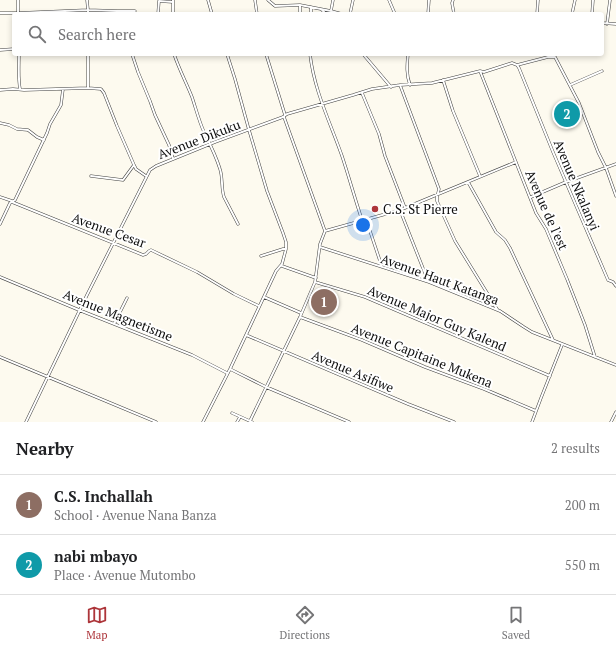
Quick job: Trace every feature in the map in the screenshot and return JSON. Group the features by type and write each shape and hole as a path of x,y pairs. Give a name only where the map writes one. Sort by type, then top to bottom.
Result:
{"street":[{"path":"18,0 18,12"},
{"path":"87,0 88,10"},
{"path":"208,0 211,12"},
{"path":"255,0 257,12"},
{"path":"269,0 277,6 300,5 335,12"},
{"path":"331,11 333,0"},
{"path":"350,12 353,0"},
{"path":"389,0 394,12"},
{"path":"428,12 429,0"},
{"path":"453,0 454,12"},
{"path":"537,12 538,0"},
{"path":"572,12 575,0"},
{"path":"592,12 593,0"},
{"path":"610,0 607,24 616,24"},
{"path":"158,12 159,1 173,1 173,12"},
{"path":"300,5 300,12"},
{"path":"321,9 324,12"},
{"path":"53,12 88,10 107,12"},
{"path":"126,12 136,11"},
{"path":"0,13 12,14"},
{"path":"0,50 12,50"},
{"path":"19,56 18,81 20,89"},
{"path":"88,56 88,88"},
{"path":"133,56 155,115 169,145 173,159"},
{"path":"175,56 221,172 223,194 238,224"},
{"path":"203,422 260,307 276,271 282,266 286,249 286,242 267,191 228,56"},
{"path":"232,413 251,422 266,386 302,313 315,282 320,247 325,231 285,116 267,56"},
{"path":"310,56 316,85 342,156 362,220"},
{"path":"365,56 390,87"},
{"path":"408,56 407,75 410,85"},
{"name":"Avenue Dikuku","path":"26,422 79,310 151,168 285,116 372,89 400,85 426,84 480,71 484,72 512,64 517,65 555,57 570,85"},
{"name":"Avenue Nkalanyi","path":"517,65 582,222 608,280 614,282 616,286"},
{"name":"Avenue de l'est","path":"480,71 536,213 546,229 567,279 585,325 595,357"},
{"path":"602,71 570,85 606,168 616,196"},
{"path":"443,80 453,111 480,176"},
{"path":"400,85 439,189 437,201 455,241 496,309"},
{"path":"0,224 10,203 15,200 44,140 50,124 61,105 64,89"},
{"path":"0,90 101,89 136,169 146,176"},
{"path":"362,93 379,134 385,156 405,208"},
{"path":"0,123 17,129 28,130 44,140"},
{"path":"325,231 400,210 516,162"},
{"path":"530,197 616,164"},
{"path":"91,176 123,180 134,165"},
{"path":"468,182 496,232 505,240 510,248 553,340"},
{"name":"Avenue Cesar","path":"0,197 143,255 151,250 197,272 234,294 260,307"},
{"path":"400,210 429,282"},
{"path":"366,219 382,267"},
{"name":"Avenue Haut Katanga","path":"320,247 429,282 503,312 529,330 616,365"},
{"path":"261,256 286,249"},
{"path":"282,266 316,278"},
{"name":"Avenue Magnetisme","path":"0,276 79,310 192,355 227,374"},
{"name":"Avenue Major Guy Kalend","path":"315,282 365,297 550,376"},
{"path":"264,297 302,313"},
{"path":"114,324 126,298"},
{"name":"Avenue Capitaine Mukena","path":"300,317 362,340 425,367 536,410"},
{"name":"Avenue Asifiwe","path":"246,335 454,422"},
{"path":"532,422 562,344"},
{"path":"0,357 156,422"},
{"path":"230,369 349,422"},
{"path":"611,422 616,413"},
{"path":"237,422 240,417"}],"place":[{"name":"nabi mbayo","path":"567,114"},
{"name":"C.S. St Pierre","path":"375,209"},
{"name":"C.S. Inchallah","path":"324,302"}]}
